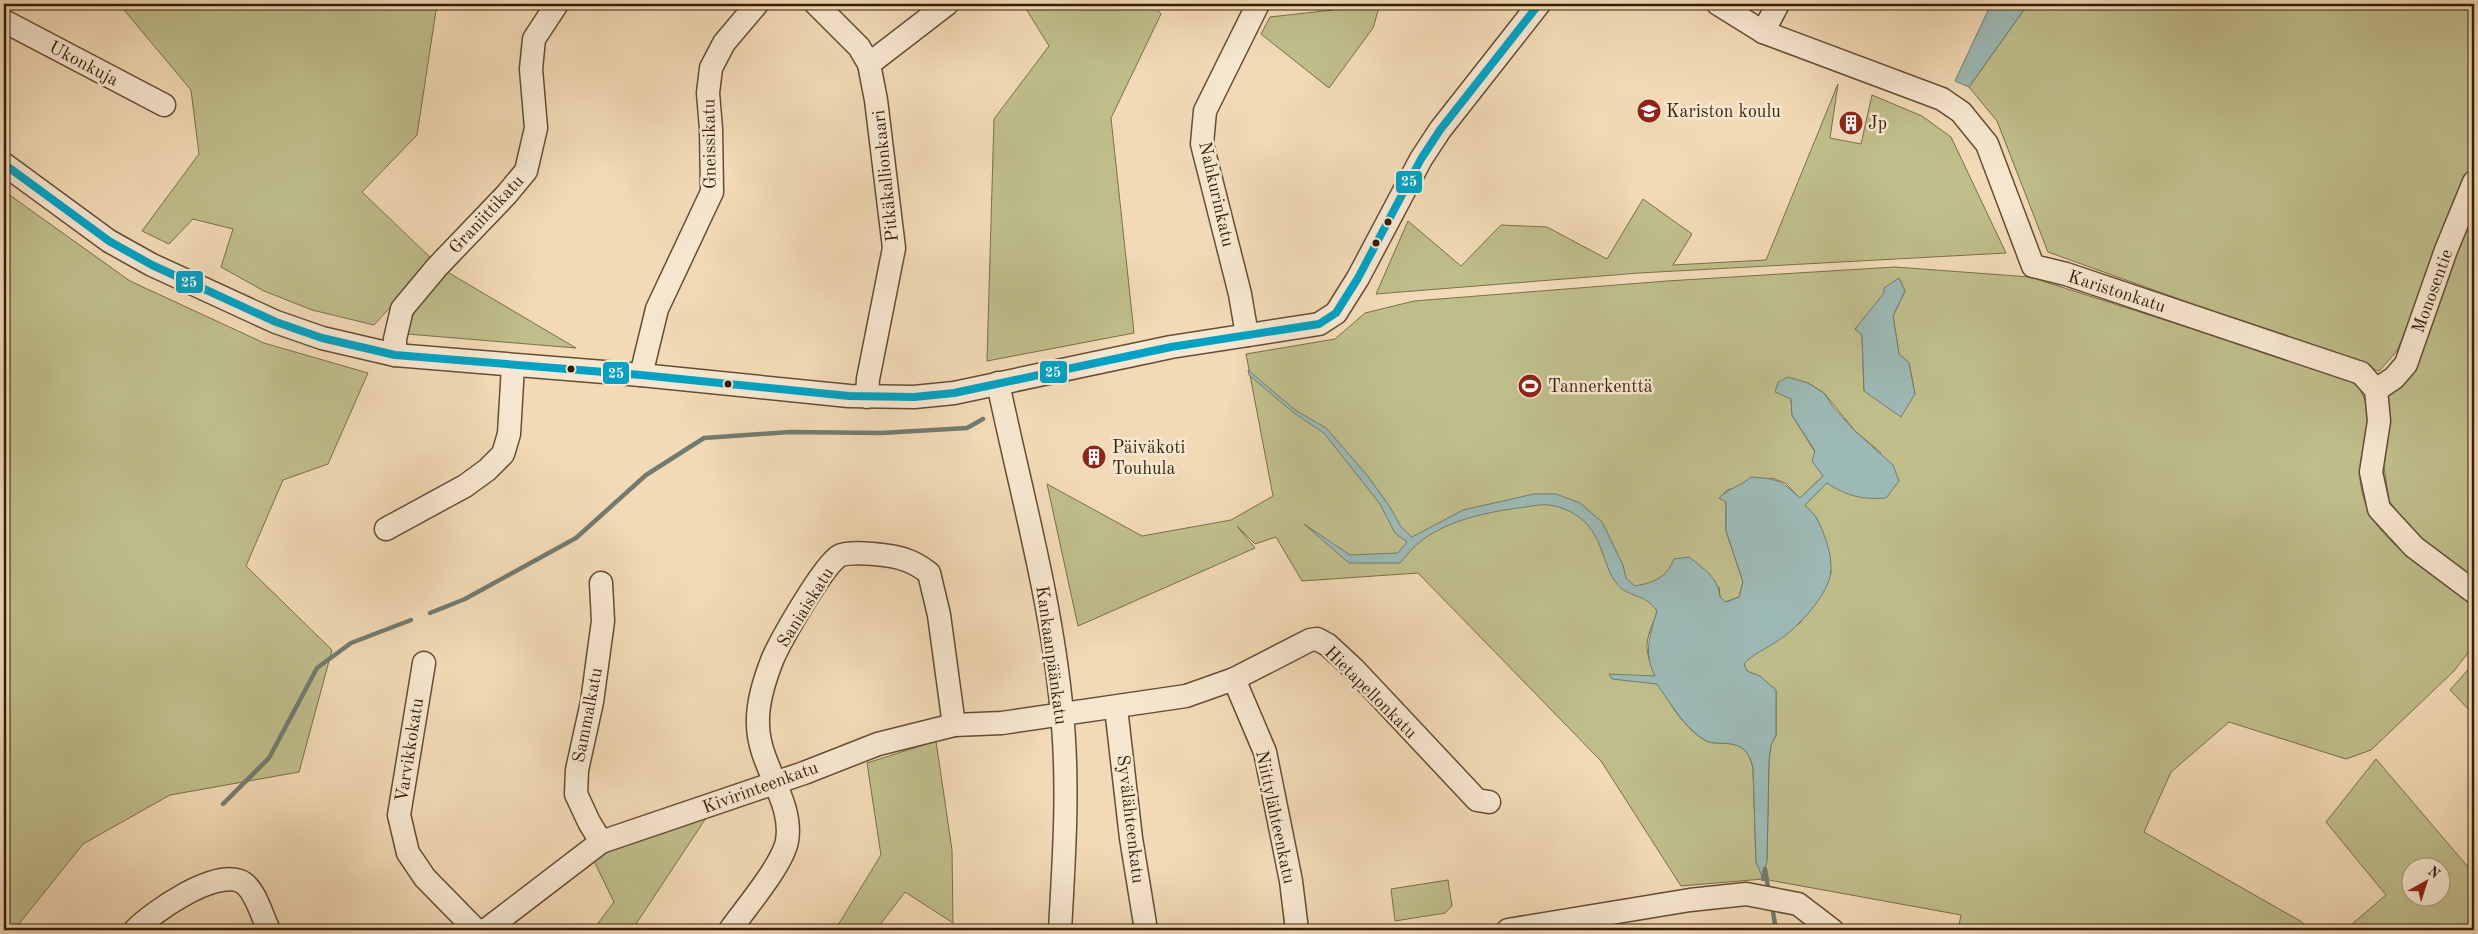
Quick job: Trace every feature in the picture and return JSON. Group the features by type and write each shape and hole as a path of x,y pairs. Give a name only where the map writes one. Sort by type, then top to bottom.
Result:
{"street":[{"name":"Graniittikatu","path":"395,355 395,339 402,309 437,266 506,195 526,171 536,128 531,69 534,39 556,4"},
{"name":"Gneissikatu","path":"641,375 657,309 712,192 711,129 708,93 711,68 724,43 757,4"},
{"name":"Pitkäkallionkaari","path":"816,4 859,47 869,64 876,100 894,248 868,379 867,397"},
{"path":"869,64 947,4"},
{"name":"Nahkurinkatu","path":"1247,336 1240,294 1202,144 1205,111 1258,4"},
{"path":"4,164 109,241 152,265 276,322 322,338 395,355 641,375 867,397 930,395 998,383 1171,347 1319,324 1336,313 1358,278 1413,174 1435,138 1539,4"},
{"name":"Karistonkatu","path":"1718,4 1763,32 1942,99 1961,112 1987,144 2033,266 2066,274 2361,373 2376,390"},
{"path":"1763,32 1778,4"},
{"name":"Ukonkuja","path":"4,21 164,105"},
{"name":"Monosentie","path":"2376,390 2394,378 2406,364 2446,250 2474,182"},
{"path":"386,529 465,486 487,470 503,454 509,434 513,366"},
{"name":"Kankaanpäänkatu","path":"998,383 1043,587 1062,714 1066,791 1060,930"},
{"path":"2376,390 2379,421 2371,472 2379,509 2414,547 2474,592"},
{"name":"Saniaiskatu","path":"774,783 764,757 758,725 762,691 773,658 826,569 839,556 849,553 903,559 918,564 929,573 939,615 954,725"},
{"name":"Sammalkatu","path":"601,582 603,621 592,702 576,770 576,794 588,822 601,842"},
{"name":"Hietapellonkatu","path":"1062,714 1116,708 1186,696 1234,679 1290,649 1317,639 1328,645 1354,669 1477,800 1489,802"},
{"name":"Varvikkokatu","path":"424,663 399,815 408,853 421,872 476,930"},
{"name":"Niittylähteenkatu","path":"1234,679 1265,752 1291,881 1296,930"},
{"name":"Syvälähteenkatu","path":"1116,708 1131,838 1146,930"},
{"name":"Kivirinteenkatu","path":"486,930 601,842 774,783 878,744 954,725 1002,723 1062,714"},
{"path":"730,930 779,859 787,843 787,818 774,783"},
{"path":"135,930 164,907 202,886 226,880 240,881 250,890 269,930"},
{"path":"1508,930 1690,900 1746,894 1798,904 1832,930"}],"shaded area":[{"path":"119,4 437,4 417,135 362,192 433,260 374,325 312,310 264,291 221,267 233,229 193,219 169,244 142,231 199,154 191,90"},
{"path":"1023,4 1152,4 1161,14 1111,118 1134,333 987,361 994,119 1049,46"},
{"path":"1338,4 1380,4 1373,28 1329,88 1261,34 1270,17 1333,10"},
{"path":"2028,4 2474,4 2474,162 2397,351 2379,371 2048,252 1997,121 1969,87"},
{"path":"1838,84 1830,138 1861,144 1872,95 1922,116 1951,137 2006,253 1639,273 1376,294 1408,221 1461,266 1501,225 1547,227 1607,259 1643,199 1692,234 1673,265 1766,260"},
{"path":"4,191 130,281 264,343 368,373 328,464 283,480 246,566 332,650 299,772 170,795 83,844 14,930 4,930"},
{"path":"2474,205 2474,581 2416,535 2389,501 2384,467 2390,423 2384,396 2416,371 2449,266"},
{"path":"1895,267 2030,277 2340,376 2357,386 2363,396 2367,417 2360,477 2367,508 2373,519 2393,543 2419,565 2474,605 2474,645 2454,671 2371,750 2346,759 2229,722 2171,772 2144,832 2302,922 2308,930 1958,930 1961,915 1763,879 1681,886 1601,761 1418,573 1302,581 1276,537 1255,544 1237,526 1255,548 1078,626 1047,484 1142,536 1231,520 1273,496 1246,354 1335,339 1365,313 1414,301 1667,281","holes":["1899,278 1905,291 1893,316 1899,354 1909,363 1915,394 1864,391 1862,335 1855,329","1808,383 1824,393 1855,431 1881,453 1827,483 1805,505 1817,519 1828,549 1831,573 1823,592 1800,623 1753,655 1744,664 1747,671 1760,677 1776,690 1776,735 1771,745 1769,760 1767,860 1756,862 1753,768 1751,761 1743,748 1739,746 1710,742 1699,736 1678,715 1669,702 1654,673 1647,648 1649,634 1657,611 1652,603 1650,583 1668,573 1719,587 1720,597 1725,602 1739,597 1743,582 1726,531 1726,502 1720,498 1727,490 1772,478 1785,483 1800,498 1823,476 1815,452 1792,415 1791,399"]},
{"path":"444,270 576,348 407,334 418,300"},
{"path":"2474,663 2474,715 2450,690"},
{"path":"936,741 952,850 953,923 905,892 876,930 835,930 881,855 867,763"},
{"path":"2376,759 2474,874 2474,930 2345,930 2386,895 2326,822"},
{"path":"706,818 632,930 593,930 614,902 593,859 607,849"},
{"path":"1448,880 1452,906 1445,913 1395,921 1391,889"}],"water":[{"path":"1991,4 2028,4 1969,87 1955,81"},
{"path":"1899,278 1905,291 1893,316 1899,354 1909,363 1915,394 1901,417 1864,391 1862,335 1855,329 1884,293 1884,288"},
{"path":"1248,370 1295,410 1326,428 1367,475 1390,507 1401,527 1412,537 1463,510 1534,494 1556,494 1580,503 1602,522 1623,565 1626,578 1635,586 1659,578 1667,571 1674,559 1689,557 1713,579 1719,590 1720,597 1726,602 1739,597 1743,582 1726,531 1726,502 1719,498 1751,477 1778,482 1788,487 1800,498 1823,476 1812,461 1815,451 1792,415 1791,399 1775,392 1778,382 1788,377 1808,383 1824,393 1833,407 1855,431 1893,465 1899,481 1886,498 1862,498 1841,491 1827,483 1805,505 1816,517 1823,531 1831,565 1829,580 1825,590 1811,610 1794,628 1744,664 1747,671 1760,676 1776,690 1776,735 1771,745 1769,760 1767,860 1763,879 1756,862 1753,768 1746,752 1738,746 1710,742 1701,738 1680,717 1657,684 1612,679 1609,674 1655,676 1649,660 1649,644 1657,611 1647,601 1627,592 1617,584 1609,571 1597,538 1586,523 1569,511 1549,505 1505,510 1477,516 1438,530 1415,546 1400,563 1349,563 1304,524 1350,555 1398,553 1407,542 1395,533 1380,504 1324,433 1294,413 1249,375"}],"waterway":[{"path":"430,613 465,599 576,538 646,475 704,438 790,432 881,433 967,428 983,419"},
{"path":"223,804 269,758 317,668 351,643 411,620"},
{"path":"1763,879 1765,869 1768,887"},
{"path":"1773,912 1776,930"}],"transit line":[{"name":"25","path":"4,164 109,241 152,265 276,322 322,338 395,355 641,375 849,396 914,397 954,393 1171,347 1319,324 1336,313 1358,278 1421,159 1440,130 1539,4"}],"place":[{"name":"Kariston koulu","path":"1649,111"},
{"name":"Jp","path":"1851,123"},
{"name":"Tannerkenttä","path":"1530,386"},
{"name":"Päiväkoti Touhula","path":"1094,457"}]}
